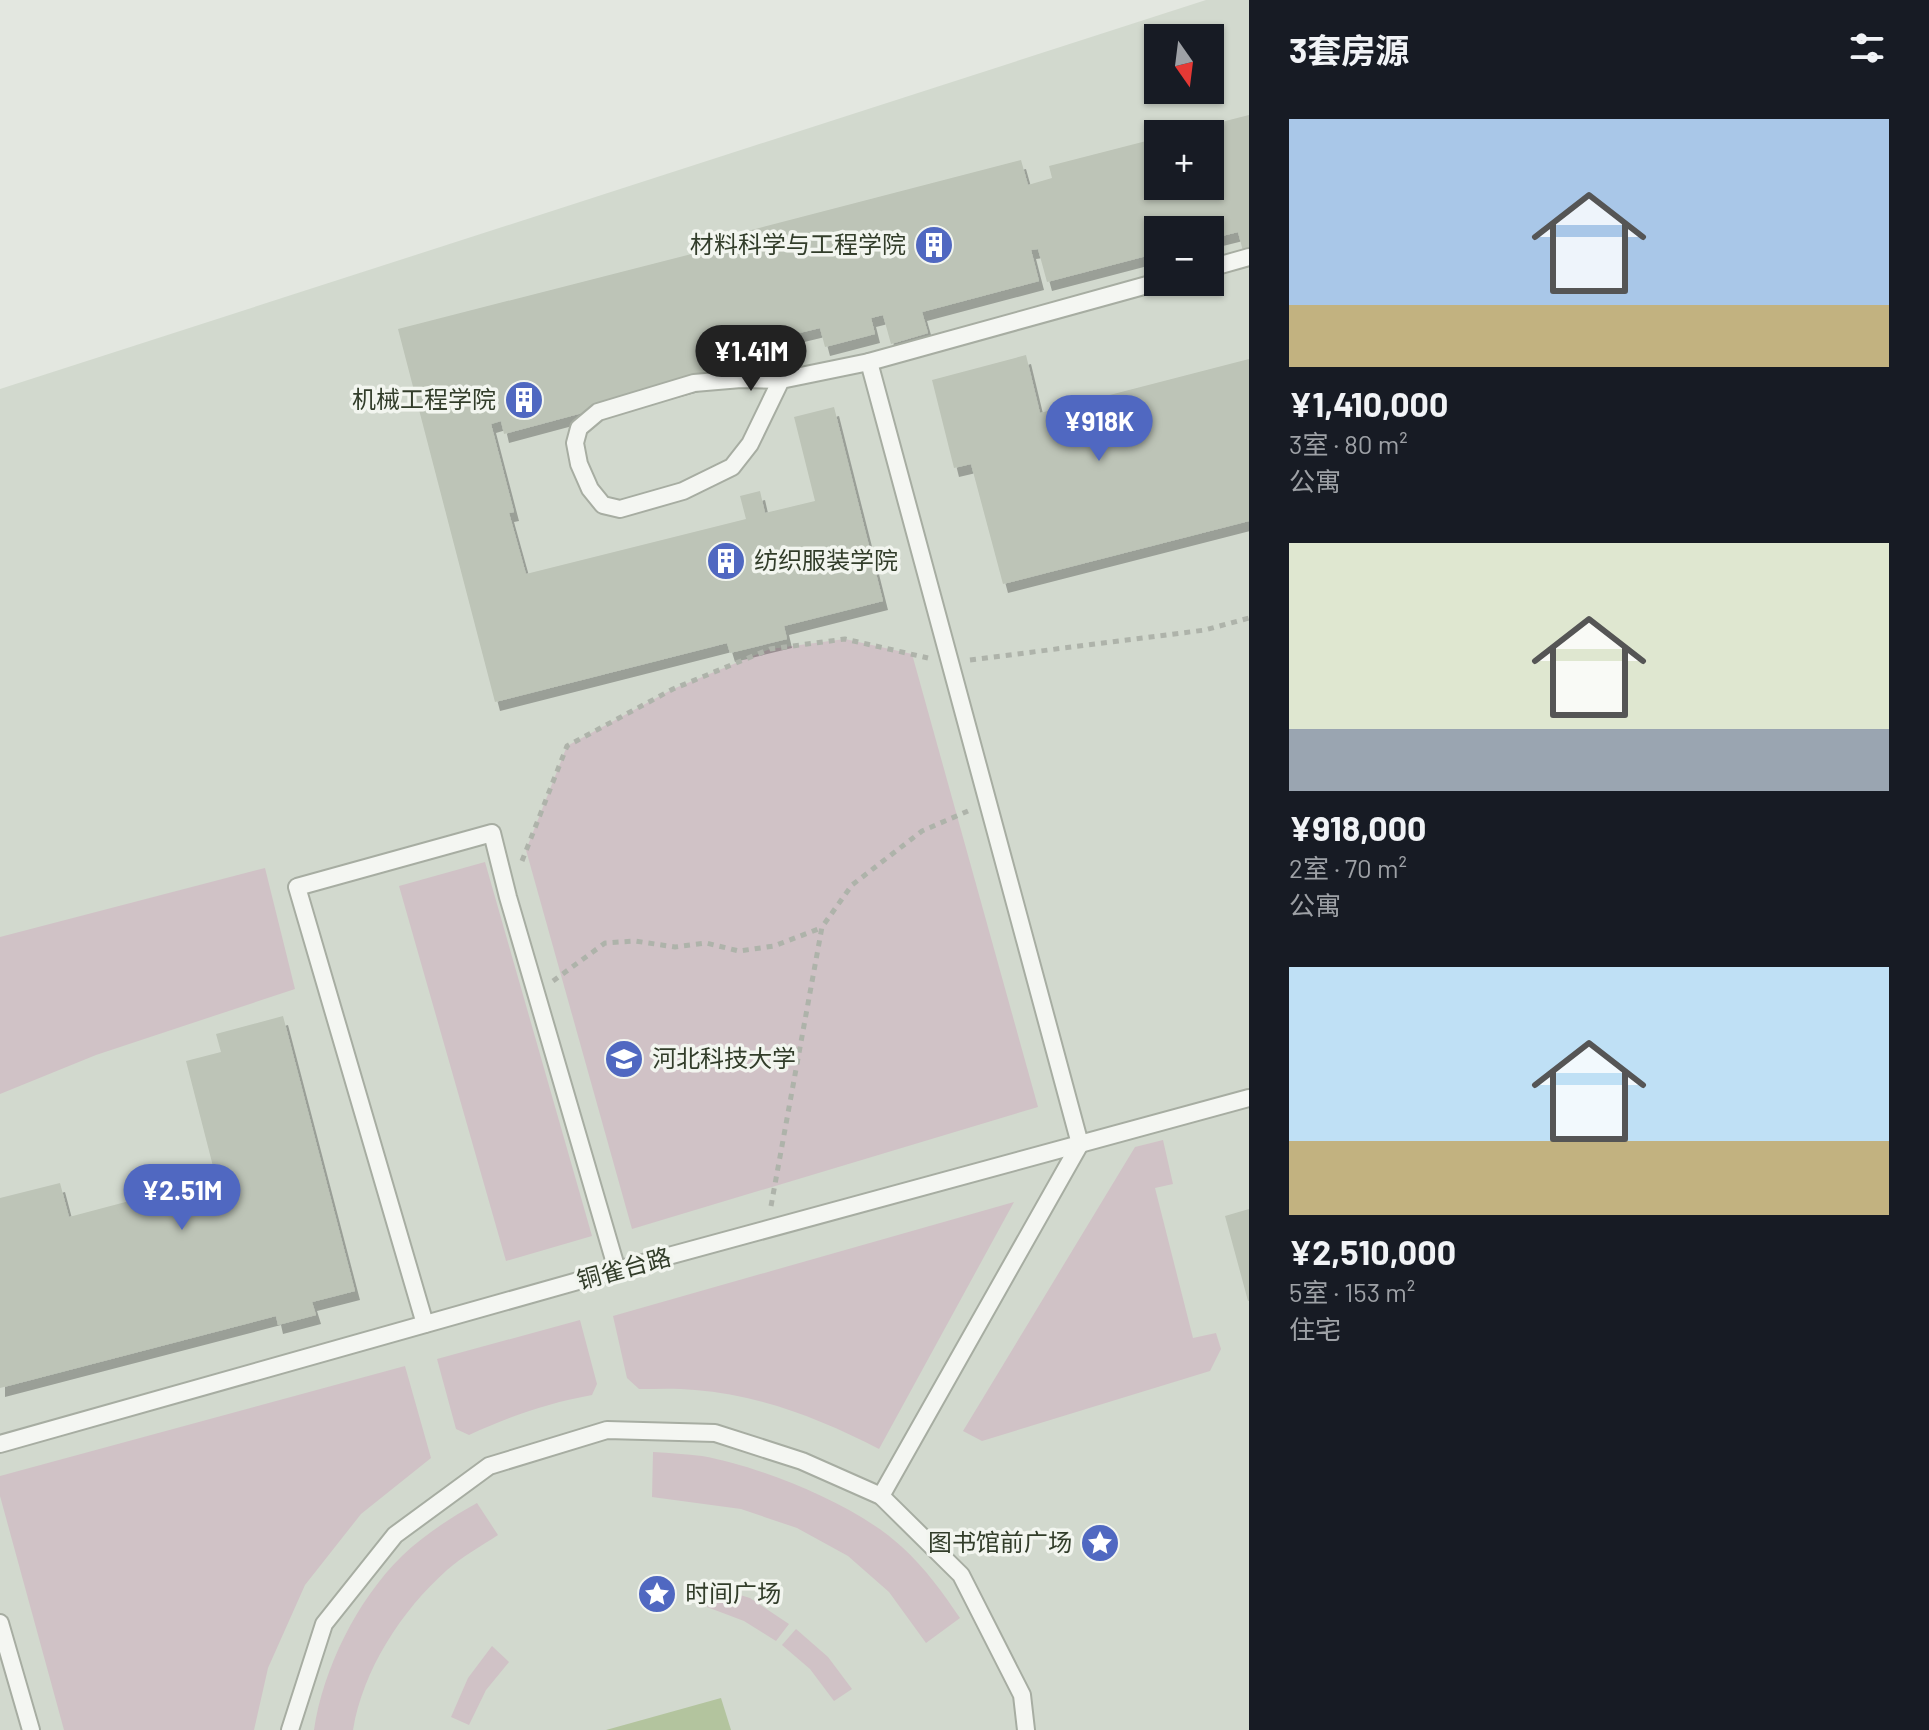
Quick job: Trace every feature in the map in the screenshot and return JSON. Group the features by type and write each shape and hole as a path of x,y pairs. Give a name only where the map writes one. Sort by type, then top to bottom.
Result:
{"lane":[{"path":"1224,264 1249,257"},
{"path":"781,380 750,444 732,467 683,491 620,509 603,505 590,489 579,464 575,443 579,428 598,412 694,383 781,380 869,362 1144,286"},
{"path":"869,362 1080,1144 881,1496"},
{"path":"425,1324 297,887 492,833 617,1270"},
{"name":"铜雀台路","path":"0,1444 617,1270 1249,1098"},
{"path":"290,1730 324,1624 395,1535 489,1466 607,1430 715,1433 802,1461 881,1496 961,1575 1022,1695 1026,1730"},
{"path":"0,1623 31,1730"}],"path":[{"path":"508,897 567,746 673,689 770,649 845,639 950,663 1205,630 1249,618"},
{"path":"766,1230 822,927 852,885 922,831 988,802"},
{"path":"536,993 605,943 635,941 675,947 706,943 739,951 774,946 822,927"}],"shaded area":[{"name":"河北科技大学","path":"1206,0 1249,0 1249,1730 0,1730 0,389"},
{"path":"845,639 912,654 1038,1107 632,1229 526,850 567,746 673,689 770,649"},
{"path":"485,862 592,1236 506,1261 399,886"},
{"path":"265,868 295,989 96,1055 0,1094 0,937"},
{"path":"1163,1140 1173,1184 1155,1188 1193,1338 1216,1333 1221,1349 1210,1371 982,1441 963,1431 1135,1147"},
{"path":"1014,1202 879,1449 812,1418 766,1403 695,1390 639,1389 627,1378 613,1316"},
{"path":"580,1320 597,1384 592,1395 529,1411 469,1435 456,1429 437,1359"},
{"path":"405,1366 431,1458 361,1514 305,1585 268,1668 254,1730 64,1730 0,1496 0,1476"},
{"path":"653,1452 726,1461 780,1479 835,1503 883,1531 902,1547 933,1581 960,1618 926,1643 889,1592 848,1556 797,1528 741,1509 652,1497"},
{"path":"477,1503 498,1535 447,1570 414,1604 375,1664 365,1685 353,1730 314,1730 334,1660 371,1593 410,1548"},
{"path":"713,1587 750,1598 789,1624 776,1641 744,1621 707,1607"},
{"path":"796,1629 828,1657 852,1689 834,1701 810,1669 782,1645"},
{"path":"492,1646 509,1662 486,1690 469,1725 451,1717 468,1678"},
{"path":"721,1698 731,1730 606,1730"}],"building":[{"path":"1249,115 1249,253 1244,255 1238,232 1224,236 1224,216 1144,216 1144,257 1047,282 1038,249 1031,250 1039,281 922,312 928,333 891,344 883,315 871,318 875,334 825,347 820,328 791,335 793,345 709,367 709,379 504,434 501,421 491,424 514,512 509,513 526,574 746,519 740,496 760,491 765,513 815,501 794,417 834,407 883,601 784,626 787,639 730,653 727,643 495,702 398,329 711,249 709,241 1021,160 1028,185 1052,178 1049,166 1144,142 1144,200 1224,200 1224,121"},
{"path":"1026,355 1040,413 1249,359 1249,521 1003,584 971,464 954,468 932,380"},
{"path":"283,1016 355,1291 312,1302 316,1315 278,1325 276,1316 0,1388 0,1198 60,1183 69,1217 216,1178 186,1061 221,1052 216,1034"},
{"path":"1249,1209 1249,1301 1248,1301 1225,1216"}],"place":[{"name":"材料科学与工程学院","path":"934,245"},
{"name":"机械工程学院","path":"524,400"},
{"name":"纺织服装学院","path":"726,561"},
{"name":"河北科技大学","path":"624,1059"},
{"name":"图书馆前广场","path":"1100,1543"},
{"name":"时间广场","path":"657,1594"}]}
